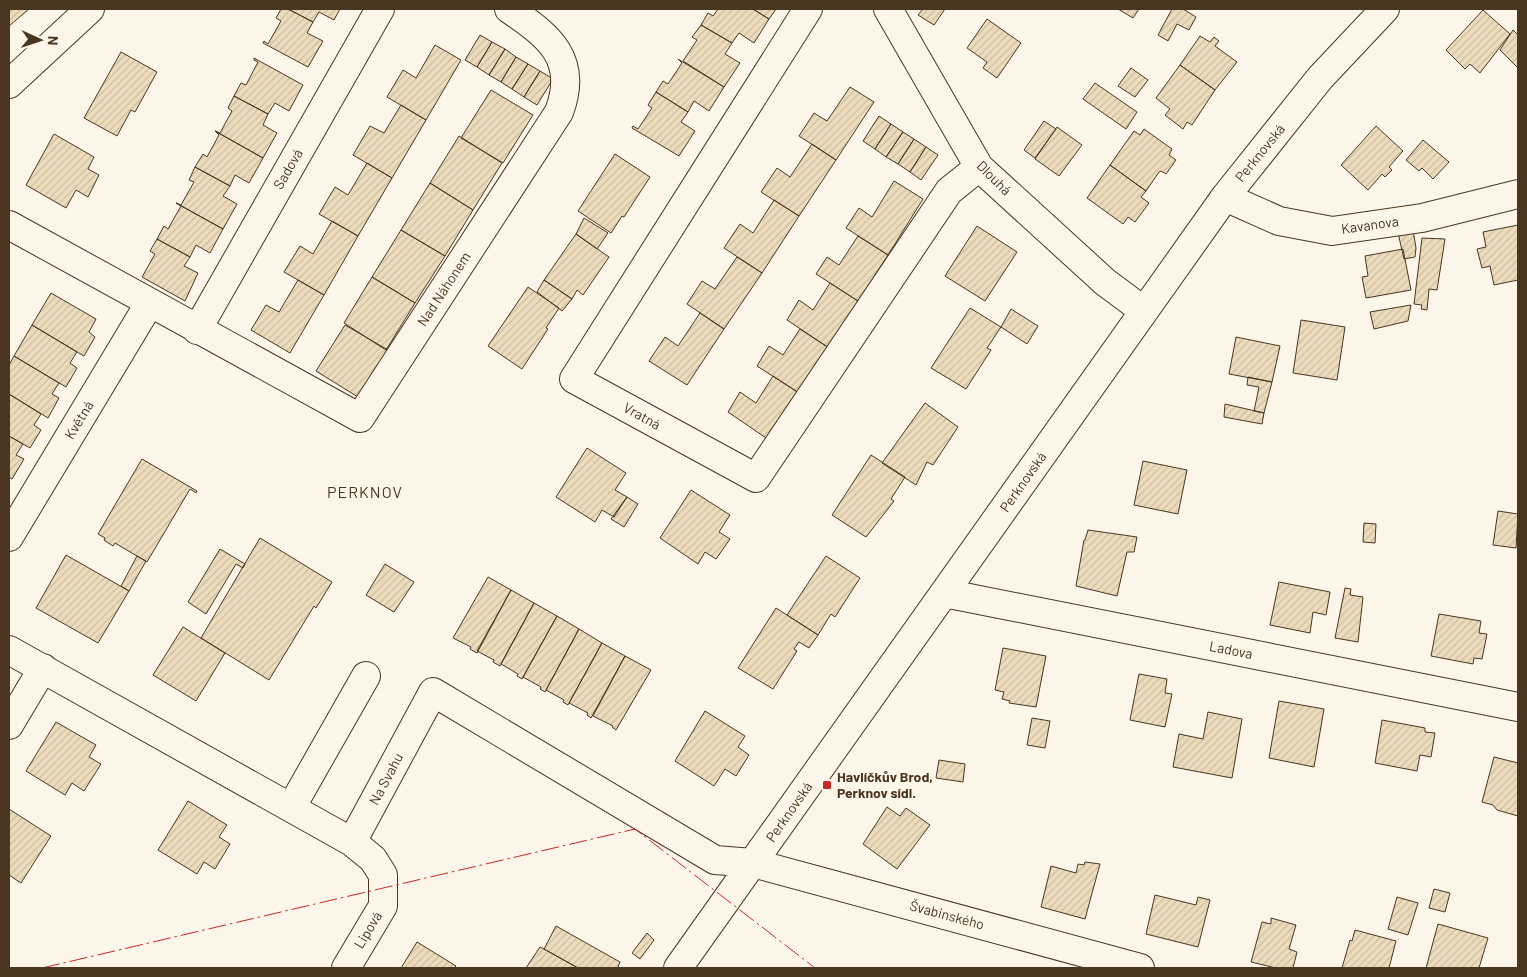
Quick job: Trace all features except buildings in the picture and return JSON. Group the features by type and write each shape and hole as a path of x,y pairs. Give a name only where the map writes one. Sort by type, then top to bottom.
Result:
{"street":[{"path":"9,84 90,9"},
{"name":"Sadová","path":"197,330 380,9"},
{"name":"Nad Náhonem","path":"197,330 360,418 559,112 566,95 564,64 556,49 538,28 508,9"},
{"name":"Vratná","path":"808,9 574,379 756,478 950,191 979,167"},
{"name":"Dlouhá","path":"888,9 979,167 1105,282 1144,311"},
{"name":"Perknovská","path":"678,968 1225,196 1320,78 1385,9"},
{"name":"Kavanova","path":"1225,196 1279,221 1332,231 1422,218 1518,194"},
{"path":"9,225 197,330"},
{"name":"Květná","path":"9,537 150,304"},
{"name":"Ladova","path":"944,593 1518,707"},
{"path":"9,650 352,842"},
{"path":"9,725 43,668"},
{"path":"291,808 366,676"},
{"name":"Na Svahu","path":"352,842 433,692 715,860 753,863"},
{"name":"Lipová","path":"346,968 383,906 382,875 373,859 352,842"},
{"name":"Švabinského","path":"753,863 1140,968"}],"power":[{"path":"42,968 635,829 815,968"}],"place":[{"name":"Havlíčkův Brod, Perknov sídl.","path":"827,785"}],"district":[{"name":"PERKNOV","path":"365,492"}]}
